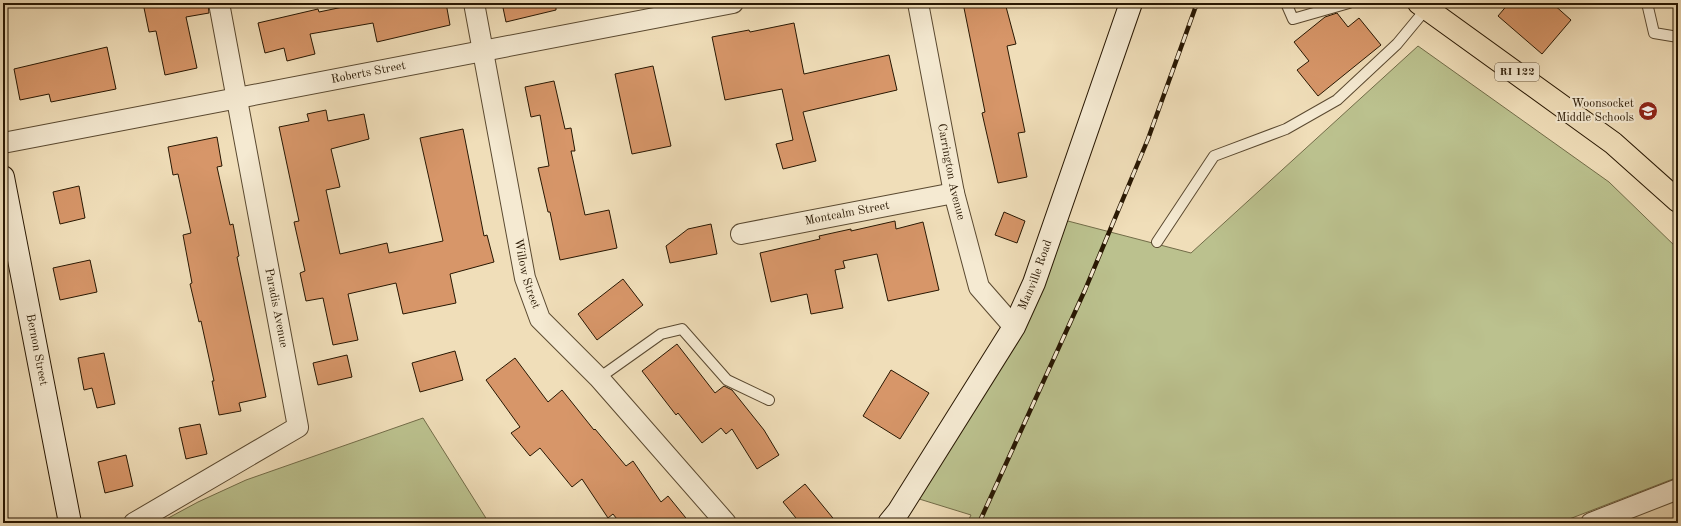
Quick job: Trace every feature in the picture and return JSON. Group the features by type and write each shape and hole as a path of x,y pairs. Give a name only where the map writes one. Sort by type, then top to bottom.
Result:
{"main road":[{"name":"Manville Road","path":"889,523 898,512 1014,327 1034,283 1131,3"},
{"name":"RI 122","path":"1422,6 1613,143 1678,201"},
{"name":"Bernon Street","path":"3,177 70,523"}],"street":[{"name":"Paradis Avenue","path":"134,523 298,427 218,3"},
{"name":"Willow Street","path":"474,3 525,278 540,319 599,378 726,523"},
{"name":"Roberts Street","path":"3,143 237,100 483,50 733,3"},
{"name":"Carrington Avenue","path":"918,3 954,193 979,287 1014,327"},
{"name":"Montcalm Street","path":"741,234 954,193"},
{"path":"1590,523 1678,489"}],"lane":[{"path":"1286,3 1293,19 1332,5 1349,3"},
{"path":"1647,3 1654,33 1678,37"},
{"path":"1157,242 1214,156 1286,129 1337,100 1397,44 1422,6"},
{"path":"599,378 661,334 682,329 727,380 769,400"}],"green space":[{"path":"1418,46 1609,182 1678,249 1678,477 1559,523 967,523 971,515 916,498 1064,220 1191,253"},
{"path":"423,418 489,523 159,523 198,502 246,480"}],"building":[{"path":"143,3 208,3 209,13 186,17 197,68 165,75 156,31 149,32"},
{"path":"362,3 446,3 450,25 377,42 373,23 310,34 315,54 287,61 284,48 265,53 258,23 318,9 319,12"},
{"path":"502,3 556,3 556,10 506,22"},
{"path":"963,3 1005,3 1016,44 1007,46 1025,132 1018,133 1027,177 998,183 982,113 985,112"},
{"path":"1509,3 1552,3 1571,20 1542,54 1498,16"},
{"path":"1337,13 1348,27 1359,18 1381,45 1318,96 1297,70 1309,61 1294,42 1325,17"},
{"path":"794,23 804,74 889,55 897,90 803,112 816,161 783,169 776,144 793,140 782,89 725,100 712,37 749,30 750,32"},
{"path":"107,47 116,89 51,102 49,94 20,100 14,69"},
{"path":"653,66 671,146 632,154 615,74"},
{"path":"554,81 565,129 571,128 575,151 571,151 585,215 609,210 617,248 560,260 550,212 548,212 538,168 549,166 540,115 531,117 525,87"},
{"path":"326,110 328,121 364,114 369,139 331,149 340,187 326,190 340,254 387,243 389,253 443,241 420,138 463,129 484,236 487,235 494,262 450,274 456,303 403,314 396,283 348,294 358,340 333,345 323,298 306,301 300,273 305,271 294,222 299,221 279,127 309,121 307,114"},
{"path":"217,137 222,166 217,167 230,225 233,224 239,256 237,257 266,397 239,403 241,411 219,415 212,381 214,381 201,321 199,322 190,284 192,283 183,235 191,233 178,174 173,175 168,147"},
{"path":"79,186 85,218 60,224 53,192"},
{"path":"1004,212 1025,221 1017,243 995,235"},
{"path":"895,221 896,229 923,222 939,290 888,301 877,254 843,261 845,268 835,270 843,308 811,314 807,294 771,302 760,253 820,239 819,236 851,229 851,231"},
{"path":"711,224 717,254 670,263 666,246 688,229"},
{"path":"90,260 97,292 60,300 53,268"},
{"path":"623,279 643,305 597,340 578,314"},
{"path":"677,344 715,393 724,386 732,390 764,430 779,455 757,469 732,429 726,434 721,428 702,443 678,413 676,415 642,371"},
{"path":"455,351 463,380 420,392 412,363"},
{"path":"104,353 115,404 97,408 92,388 84,390 78,358"},
{"path":"347,355 352,377 318,385 313,363"},
{"path":"515,358 548,402 562,390 594,430 595,429 626,466 633,461 661,502 668,496 690,523 620,523 613,514 608,518 582,479 572,487 540,448 530,456 511,433 520,427 486,380"},
{"path":"891,370 929,393 900,439 863,416"},
{"path":"200,424 207,454 186,459 179,428"},
{"path":"126,455 133,486 105,493 98,462"},
{"path":"805,484 837,523 800,523 783,502"}],"railway":[{"path":"979,523 1085,290 1148,139 1197,3"}],"place":[{"name":"Woonsocket Middle Schools","path":"1648,111"}]}
